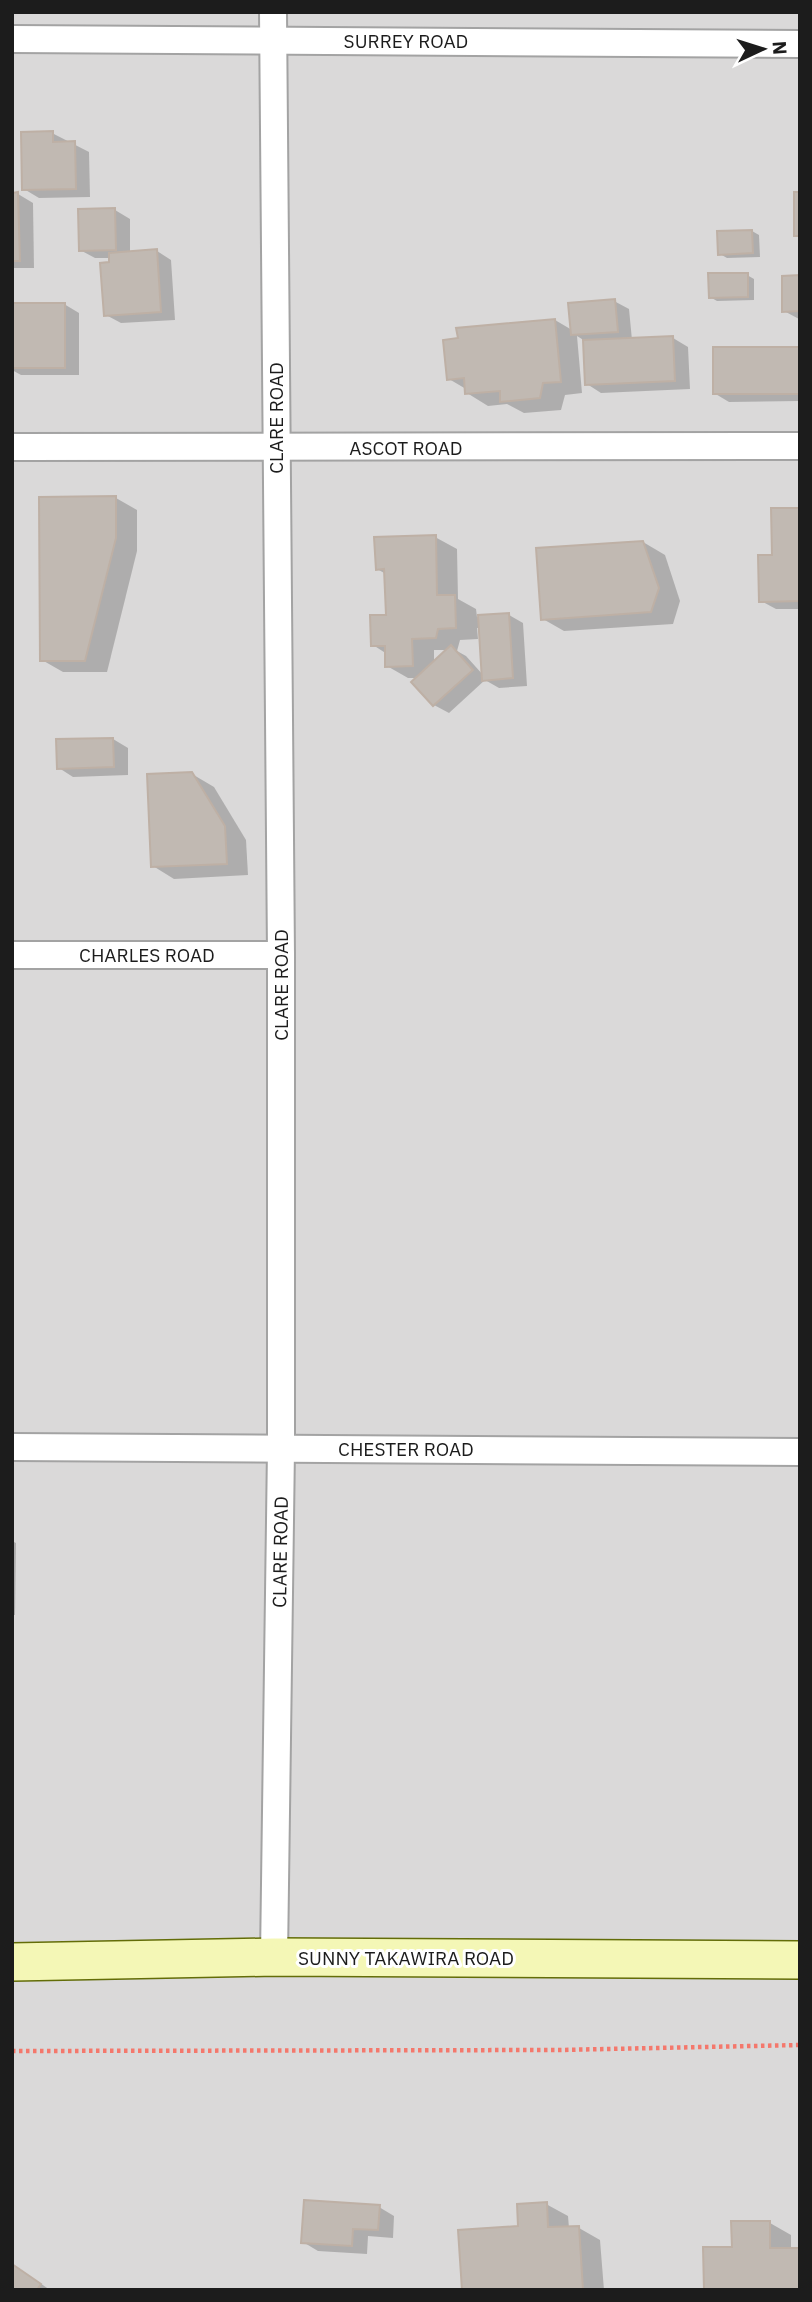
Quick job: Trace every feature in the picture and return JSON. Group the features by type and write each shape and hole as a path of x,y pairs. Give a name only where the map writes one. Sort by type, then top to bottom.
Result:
{"main road":[{"name":"SUNNY TAKAWIRA ROAD","path":"12,1962 274,1957 800,1960"}],"street":[{"name":"CLARE ROAD","path":"273,12 281,955 281,1448 274,1957"},
{"name":"SURREY ROAD","path":"12,40 800,44"},
{"name":"ASCOT ROAD","path":"12,447 800,446"},
{"name":"CHARLES ROAD","path":"12,955 281,955"},
{"name":"CHESTER ROAD","path":"12,1447 800,1452"}],"path":[{"path":"12,2051 559,2050 800,2045"}],"shaded area":[{"path":"12,12 800,12 800,2290 12,2290"}],"building":[{"path":"53,131 53,142 75,141 76,189 22,190 21,132"},
{"path":"18,192 20,261 12,261 12,193"},
{"path":"794,192 800,192 800,236 794,236"},
{"path":"115,208 116,250 79,251 78,209"},
{"path":"752,230 753,253 718,255 717,231"},
{"path":"157,249 161,312 104,316 100,263 109,262 109,253"},
{"path":"708,273 748,273 748,297 709,298"},
{"path":"800,275 800,311 782,312 782,276"},
{"path":"615,299 618,332 571,335 568,303"},
{"path":"12,303 65,303 65,368 12,368"},
{"path":"555,319 561,382 543,383 540,398 500,402 500,391 465,394 464,378 447,380 443,340 458,338 456,328"},
{"path":"673,336 675,381 585,385 583,340"},
{"path":"713,347 799,347 799,394 713,394"},
{"path":"116,496 116,538 85,661 40,661 39,497"},
{"path":"771,508 800,508 800,601 759,602 758,555 772,555"},
{"path":"436,535 437,595 455,595 456,628 438,629 436,638 412,639 413,666 385,667 385,646 371,646 370,615 386,615 384,569 376,570 374,537"},
{"path":"643,541 659,588 651,612 541,620 536,548"},
{"path":"509,613 513,678 482,681 478,615"},
{"path":"451,645 473,670 433,706 411,682"},
{"path":"113,738 114,767 57,769 56,739"},
{"path":"192,772 225,826 227,864 151,867 147,774"},
{"path":"304,2200 380,2205 378,2230 353,2229 352,2246 301,2243"},
{"path":"547,2202 548,2227 579,2226 583,2290 462,2290 458,2230 518,2226 517,2204"},
{"path":"731,2221 770,2221 770,2248 800,2248 800,2290 704,2290 703,2247 732,2247"},
{"path":"12,2264 41,2284 37,2290 12,2290"}]}
